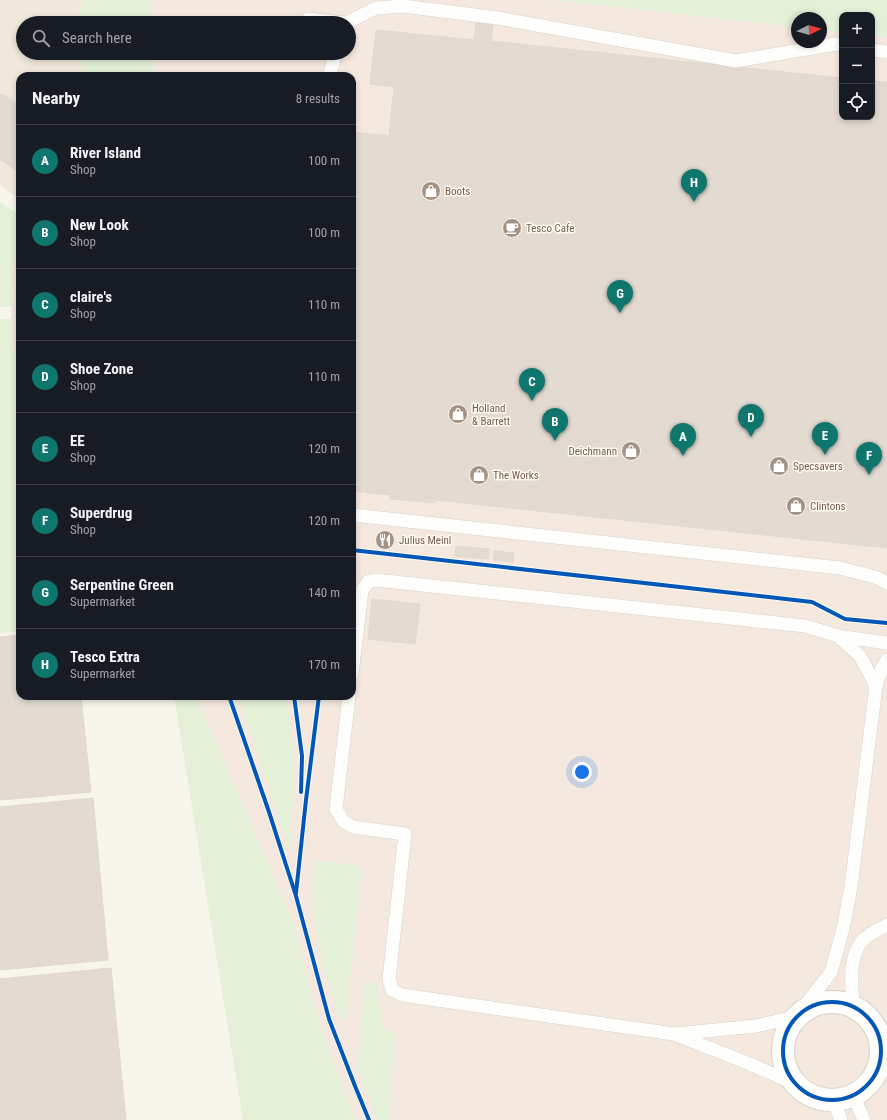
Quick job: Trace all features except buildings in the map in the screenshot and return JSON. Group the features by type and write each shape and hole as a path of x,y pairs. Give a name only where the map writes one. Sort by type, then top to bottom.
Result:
{"street":[{"path":"827,1001 840,1002 853,1006 866,1014 881,1028 881,1056 877,1071 860,1091 819,1099 806,1093 796,1084 787,1072 783,1058 783,1043 787,1030 798,1014 814,1004 827,1001"}],"lane":[{"path":"356,18 376,8 403,6 498,18 736,61 839,44"},
{"path":"875,50 887,52"},
{"path":"330,72 334,60"},
{"path":"356,515 840,568 875,577 887,583"},
{"path":"356,640 362,590 369,581 376,580 805,626 838,636 887,643"},
{"path":"838,636 860,656 876,686"},
{"path":"674,1034 756,1026 798,1014 832,972 843,929 851,887 876,686 882,668 887,660"},
{"path":"349,700 336,809 343,821 353,827 405,834 389,979 392,990 402,995 674,1034 796,1084"},
{"path":"853,1006 852,975 855,955 862,942 887,925"},
{"path":"841,1120 860,1091"},
{"path":"860,1091 864,1120"}],"shaded area":[{"path":"0,0 83,0 79,16 16,16 16,60 80,60 81,72 16,72 16,197 0,185"},
{"path":"150,0 554,0 791,26 791,48 827,48 827,31 839,32 839,120 875,120 875,35 887,37 887,1120 355,1120 317,1016 294,924 198,700 356,700 356,72 154,72 153,60 356,60 356,16 151,16"},
{"path":"16,257 16,354 12,347 11,319 14,260"}],"green space":[{"path":"83,0 150,0 151,16 79,16"},
{"path":"554,0 887,0 887,37 875,35 875,12 839,12 839,32 827,31 827,12 791,12 791,26"},
{"path":"80,60 153,60 154,72 81,72"},
{"path":"0,202 16,213 16,257 14,260 12,307 0,307"},
{"path":"0,319 11,319 12,347 16,354 16,631 0,633"},
{"path":"175,700 198,700 294,924 317,1016 355,1120 243,1120"},
{"path":"239,700 287,700 295,758 291,844 289,850"},
{"path":"313,860 362,866 346,1020 341,1020 326,976 319,946 313,916"},
{"path":"364,982 378,983 377,993 383,1029 395,1032 389,1120 378,1120 357,1068"}],"cycle path":[{"path":"356,550 812,602 845,619 887,623"},
{"path":"230,700 296,896 329,1019 369,1120"},
{"path":"295,700 302,756 301,792"},
{"path":"296,893 318,700"},
{"path":"832,1002 851,1005 867,1016 878,1032 881,1051 878,1070 867,1086 851,1097 832,1100 813,1097 797,1086 786,1070 783,1051 786,1032 797,1016 813,1005 832,1002"}],"place":[{"name":"Boots","path":"431,191"},
{"name":"Tesco Extra","path":"694,202"},
{"name":"Tesco Cafe","path":"512,228"},
{"name":"Serpentine Green","path":"620,313"},
{"name":"claire's","path":"532,401"},
{"name":"Holland & Barrett","path":"458,414"},
{"name":"Shoe Zone","path":"751,437"},
{"name":"New Look","path":"555,441"},
{"name":"Deichmann","path":"631,451"},
{"name":"EE","path":"825,455"},
{"name":"River Island","path":"683,456"},
{"name":"Specsavers","path":"779,466"},
{"name":"The Works","path":"479,475"},
{"name":"Superdrug","path":"869,475"},
{"name":"Clintons","path":"796,506"},
{"name":"Julius Meinl","path":"385,540"}]}
